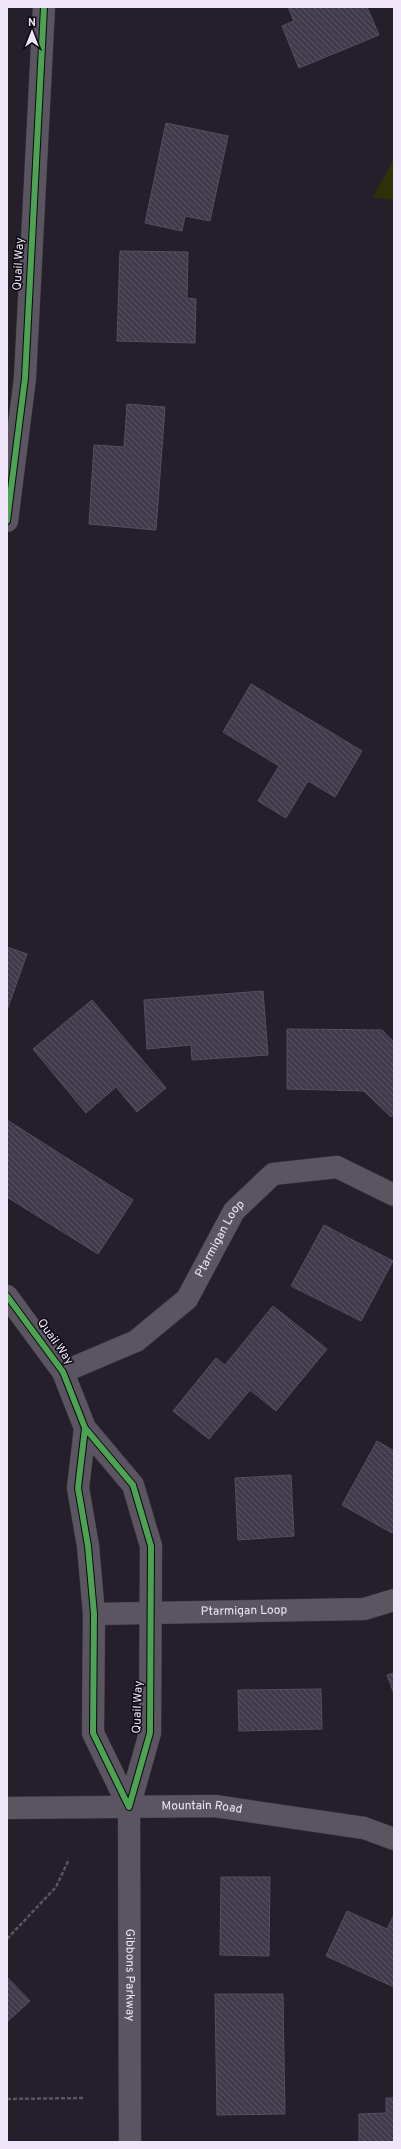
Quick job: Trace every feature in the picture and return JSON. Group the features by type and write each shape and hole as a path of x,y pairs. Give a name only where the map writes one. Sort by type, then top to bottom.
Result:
{"street":[{"name":"Quail Way","path":"7,521 16,377 44,7"},
{"name":"Ptarmigan Loop","path":"63,1372 136,1341 187,1299 234,1211 273,1174 337,1167 394,1194"},
{"name":"Quail Way","path":"7,1296 63,1372 85,1428 133,1485 151,1546 150,1733 129,1807"},
{"name":"Quail Way","path":"85,1428 78,1488 88,1546 94,1614 93,1733 129,1807"},
{"name":"Ptarmigan Loop","path":"94,1614 364,1609 394,1600"},
{"name":"Mountain Road","path":"7,1808 215,1806 364,1828 394,1839"},
{"name":"Gibbons Parkway","path":"129,1807 130,2142"}],"path":[{"path":"7,1939 56,1887 68,1859"},
{"path":"7,2099 85,2098"}],"green space":[{"path":"394,159 394,200 373,197"}],"building":[{"path":"288,7 367,7 379,35 299,68 282,26 294,21"},
{"path":"166,123 228,136 210,221 185,216 182,231 145,223"},
{"path":"120,251 188,252 187,298 196,299 195,343 117,341"},
{"path":"127,404 165,407 156,530 89,524 94,445 124,447"},
{"path":"251,684 362,751 335,797 308,781 286,818 258,801 279,766 223,732"},
{"path":"7,947 27,954 7,1010"},
{"path":"263,991 268,1055 192,1060 191,1045 147,1049 144,1000"},
{"path":"92,1000 166,1088 137,1112 116,1087 86,1113 33,1049"},
{"path":"287,1029 382,1030 394,1042 394,1114 391,1117 364,1091 287,1089"},
{"path":"7,1120 133,1200 98,1254 7,1197"},
{"path":"324,1225 393,1261 361,1321 291,1286"},
{"path":"273,1306 327,1349 276,1411 250,1390 209,1439 173,1411 216,1358 225,1365"},
{"path":"377,1441 394,1451 394,1529 392,1533 342,1505"},
{"path":"291,1475 294,1536 238,1540 235,1478"},
{"path":"394,1673 394,1694 387,1675"},
{"path":"321,1689 322,1729 239,1731 238,1690"},
{"path":"221,1877 270,1877 269,1956 220,1955"},
{"path":"347,1911 387,1929 394,1915 394,1987 326,1956"},
{"path":"7,1977 30,2001 7,2022"},
{"path":"215,1994 283,1994 285,2114 217,2115"},
{"path":"386,2098 394,2098 394,2142 359,2142 359,2114 386,2113"}],"cycle path":[{"path":"7,521 25,378 44,7"},
{"path":"7,1296 63,1372 85,1428 133,1485 151,1546 150,1733 129,1807 93,1733 94,1614 88,1546 78,1488 85,1428"}]}
